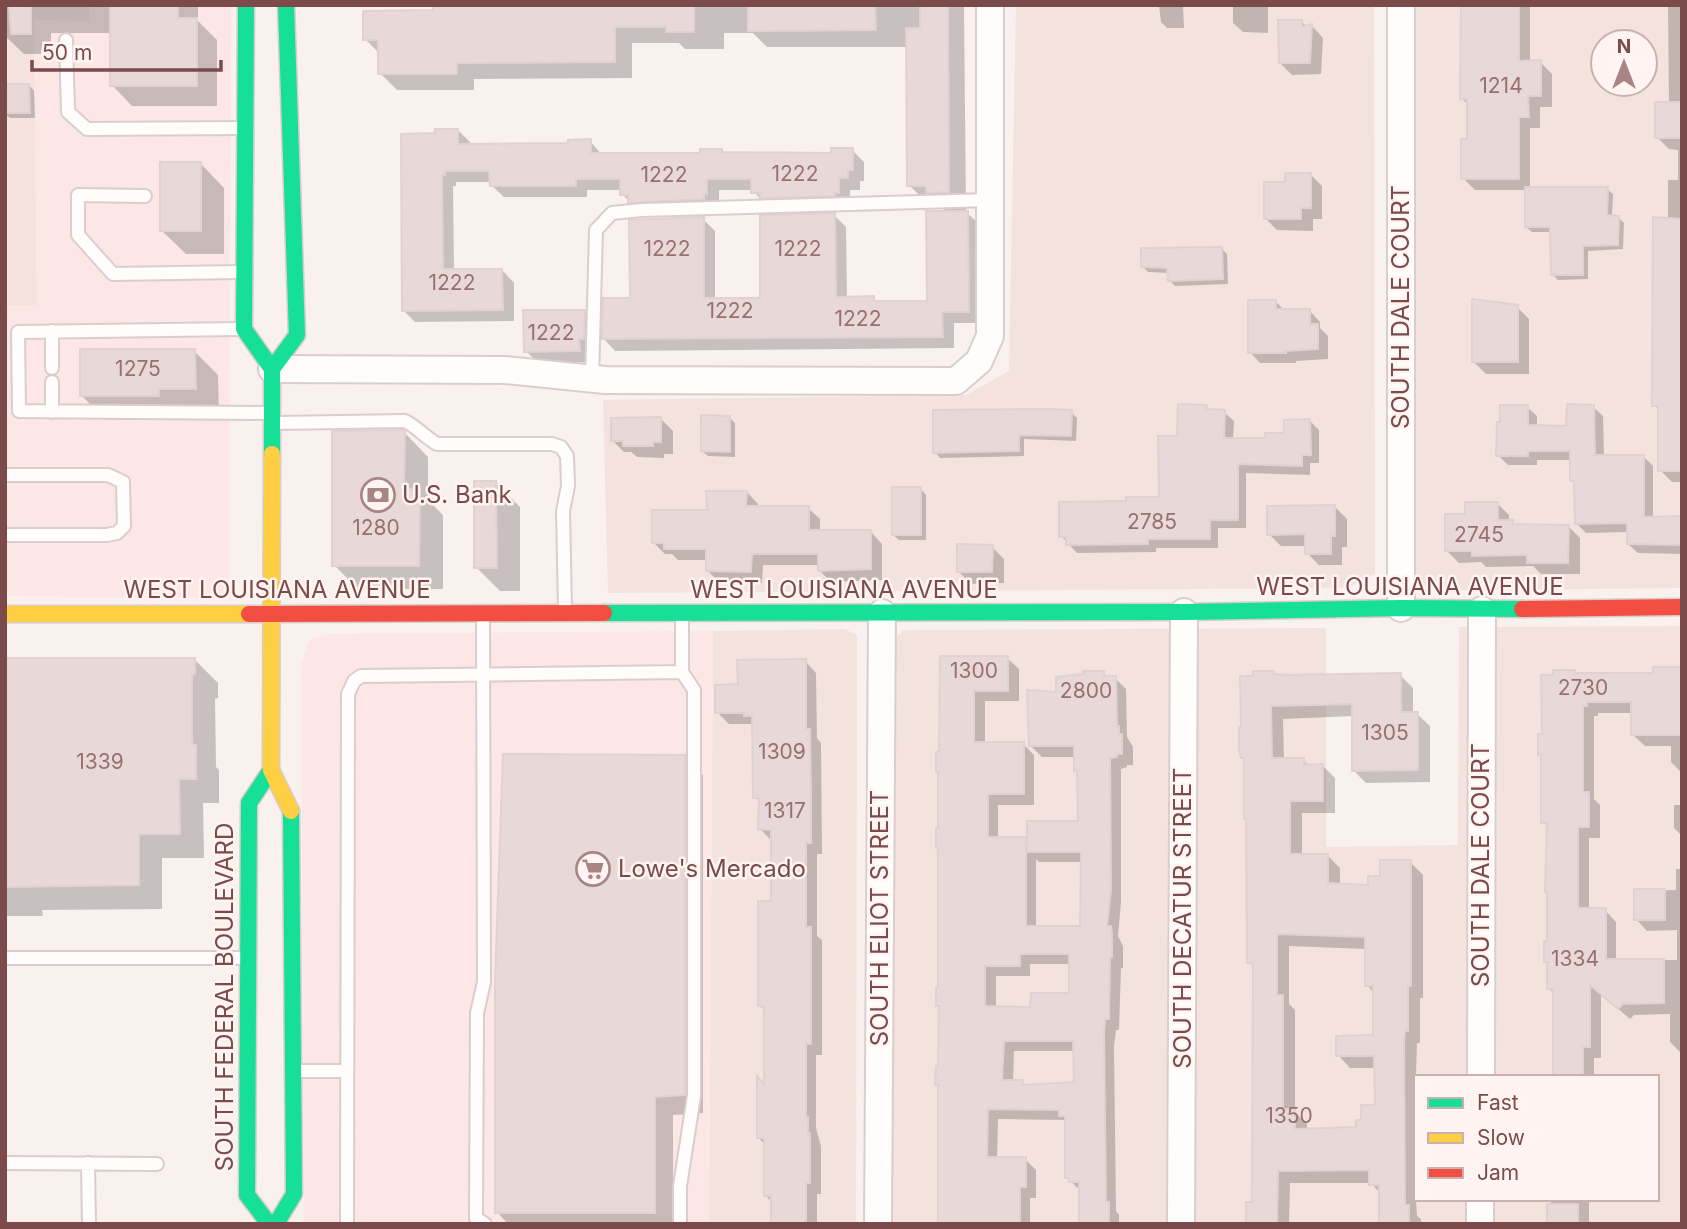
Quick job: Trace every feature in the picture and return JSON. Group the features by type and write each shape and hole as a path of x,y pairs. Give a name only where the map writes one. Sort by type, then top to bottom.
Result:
{"main road":[{"path":"246,5 244,329 272,369 271,770 291,809 294,1194 276,1224"},
{"path":"272,369 297,335 286,5"},
{"name":"WEST LOUISIANA AVENUE","path":"5,614 1184,612 1682,607"},
{"name":"SOUTH FEDERAL BOULEVARD","path":"269,1224 247,1195 247,958 249,803 271,770"}],"street":[{"path":"272,369 505,370 592,379 956,381 979,361 990,336 990,5"},
{"name":"SOUTH DALE COURT","path":"1401,5 1401,608"},
{"name":"SOUTH DALE COURT","path":"1481,1075 1482,610"},
{"name":"SOUTH DECATUR STREET","path":"1181,1224 1184,612"},
{"name":"SOUTH ELIOT STREET","path":"878,1224 882,613"},
{"path":"1480,1201 1480,1224"}],"lane":[{"path":"66,40 68,112 87,129 246,128"},
{"path":"145,196 78,195 78,235 113,274 245,272"},
{"path":"592,379 596,230 612,213 990,200"},
{"path":"244,329 18,332 19,411 405,421 416,426 437,444 552,444 561,447 567,456 568,486 563,511 565,613"},
{"path":"52,331 52,412"},
{"path":"5,475 108,475 122,482 125,495 124,526 117,533 5,535"},
{"path":"483,613 484,982 477,1013 475,1218 485,1224"},
{"path":"680,1224 680,1186 694,1096 694,690 682,672 682,613"},
{"path":"347,1224 350,687 360,676 682,672"},
{"path":"5,958 247,958"},
{"path":"292,1071 347,1071"},
{"path":"5,1163 157,1164"},
{"path":"88,1163 89,1224"}],"shaded area":[{"path":"5,5 89,5 89,21 34,21 37,305 5,305"},
{"path":"89,5 231,5 229,591 223,598 5,596 5,305 37,305 34,20 89,21"},
{"path":"1016,5 1374,5 1375,574 1347,588 608,593 603,400 966,395 1009,371"},
{"path":"1411,5 1682,5 1682,588 1426,591 1411,577"},
{"path":"1682,626 1682,1224 893,1224 893,641 903,630 1326,628 1326,847 1458,845 1459,627"},
{"path":"845,629 857,635 856,1224 709,1224 713,631"},
{"path":"713,631 709,1224 304,1224 301,665 309,640 330,634"}],"building":[{"path":"9,5 31,5 31,34 11,34"},
{"path":"178,5 178,18 197,18 197,86 110,86 110,7"},
{"path":"433,5 694,5 694,32 666,32 666,27 615,27 615,62 457,63 457,74 378,74 378,40 363,40 363,11 433,10"},
{"path":"748,5 875,5 876,30 748,31"},
{"path":"920,5 948,5 949,192 926,193 926,186 907,186 906,28 920,28"},
{"path":"1461,5 1519,5 1519,61 1541,60 1541,96 1528,96 1529,117 1519,117 1519,179 1461,179 1461,139 1467,139 1467,99 1460,99"},
{"path":"1278,20 1302,20 1302,27 1312,24 1310,63 1279,63"},
{"path":"5,84 29,84 30,113 5,113"},
{"path":"1655,102 1682,102 1682,138 1655,138"},
{"path":"435,129 458,129 458,144 568,143 568,140 591,139 591,153 700,153 700,149 722,149 722,152 831,153 831,148 853,148 853,170 848,170 848,178 839,178 839,193 835,193 835,196 760,198 760,193 751,193 751,179 707,179 707,194 704,194 704,199 628,203 628,195 620,195 620,179 576,179 576,186 490,186 489,171 445,171 445,175 442,175 443,269 502,269 503,310 402,311 401,134 435,133"},
{"path":"160,162 201,162 201,231 160,231"},
{"path":"1285,173 1311,173 1311,208 1301,208 1301,219 1264,219 1264,182 1285,182"},
{"path":"1525,187 1608,187 1607,215 1619,216 1618,245 1583,246 1583,275 1551,275 1550,227 1525,227"},
{"path":"926,211 968,211 969,312 942,312 943,337 602,339 603,298 630,298 629,220 704,217 704,298 760,298 760,215 835,213 836,297 874,296 874,301 927,301"},
{"path":"1653,217 1682,219 1682,471 1658,471 1658,406 1652,406"},
{"path":"1222,247 1223,279 1168,281 1167,268 1141,267 1141,248"},
{"path":"1472,299 1518,305 1518,362 1472,362"},
{"path":"1248,300 1276,300 1276,309 1310,309 1310,324 1318,324 1318,349 1286,353 1248,353"},
{"path":"523,310 585,310 584,339 579,339 580,351 524,352"},
{"path":"80,349 195,349 196,389 159,389 159,396 80,396"},
{"path":"1178,404 1207,405 1207,409 1225,410 1224,438 1265,438 1265,433 1284,433 1284,420 1310,419 1311,455 1302,455 1302,466 1238,464 1238,520 1210,520 1210,539 1148,539 1148,544 1066,545 1066,537 1059,537 1059,502 1126,501 1126,497 1159,497 1158,436 1177,436"},
{"path":"1567,404 1594,405 1595,455 1644,455 1644,517 1682,516 1682,545 1627,544 1627,523 1575,524 1570,451 1528,451 1528,456 1496,456 1500,405 1528,405 1528,425 1566,426"},
{"path":"933,410 1072,410 1071,436 1019,435 1019,451 933,453"},
{"path":"701,415 730,416 730,452 701,451"},
{"path":"661,417 661,442 653,442 653,446 623,446 623,441 611,441 611,418"},
{"path":"403,430 404,489 420,489 419,566 332,566 332,431"},
{"path":"474,481 496,481 497,568 474,568"},
{"path":"892,487 921,487 921,535 892,535"},
{"path":"706,491 747,491 746,506 809,506 809,530 871,530 871,569 818,571 818,554 752,554 751,572 706,571 706,549 664,549 664,543 652,543 652,510 707,510"},
{"path":"1465,502 1498,502 1498,520 1513,520 1513,524 1569,525 1568,563 1527,563 1527,555 1472,556 1472,551 1445,551 1445,514 1465,514"},
{"path":"1335,505 1335,536 1331,536 1331,554 1305,554 1305,534 1267,535 1267,506"},
{"path":"957,544 993,545 992,572 957,572"},
{"path":"940,656 1008,656 1008,691 974,691 974,742 1024,742 1024,794 988,794 988,837 1026,837 1026,926 1080,926 1081,852 1027,852 1027,821 1078,821 1074,746 1029,746 1027,690 1056,692 1056,677 1083,674 1083,671 1104,671 1104,676 1116,676 1117,726 1119,734 1122,734 1122,754 1110,758 1111,890 1107,926 1111,926 1112,957 1109,1019 1105,1019 1104,1033 1106,1202 1109,1202 1109,1224 1079,1224 1079,1182 1069,1182 1069,1178 1065,1178 1065,1116 1059,1116 1059,1110 988,1109 987,1157 1026,1157 1026,1187 1020,1187 1020,1224 938,1224 938,1085 935,1085 939,1006 936,1006 936,752 939,752","holes":["1020,954 1069,954 1069,993 1031,993 1030,1007 985,1006 985,966 1020,966","1004,1041 1073,1041 1074,1082 1023,1085 1023,1080 1002,1080"]},
{"path":"5,658 195,658 195,674 192,675 192,744 196,745 196,779 179,779 180,834 139,834 139,885 5,887"},
{"path":"806,659 806,729 810,729 811,794 811,843 806,843 806,927 811,927 811,1044 806,1044 810,1183 806,1183 806,1224 771,1224 771,1196 764,1196 764,1138 757,1138 757,1076 764,1084 764,1007 758,1006 758,901 771,901 771,830 758,829 759,798 753,798 752,716 744,716 744,713 715,713 715,685 738,684 737,660"},
{"path":"1653,667 1682,667 1682,735 1631,735 1631,702 1587,702 1587,706 1583,706 1583,792 1589,792 1589,827 1578,827 1578,908 1606,908 1606,959 1664,959 1664,1003 1623,1004 1618,1009 1590,985 1590,1047 1583,1047 1583,1075 1553,1075 1553,989 1547,989 1547,962 1544,962 1544,941 1547,941 1547,823 1541,823 1541,755 1538,755 1538,734 1542,734 1541,675 1553,675 1553,670 1575,670 1575,673 1653,673"},
{"path":"1253,671 1274,671 1274,674 1287,675 1401,673 1401,712 1418,712 1418,770 1352,771 1352,704 1271,706 1272,758 1304,758 1304,765 1323,764 1323,801 1290,801 1290,854 1328,854 1328,883 1368,885 1368,876 1380,876 1380,860 1411,860 1411,986 1408,986 1408,1031 1405,1031 1404,1043 1405,1205 1409,1205 1409,1224 1379,1224 1379,1185 1369,1185 1369,1170 1278,1171 1277,1224 1246,1224 1246,1202 1252,1202 1253,966 1247,963 1244,758 1241,758 1239,751 1239,727 1240,676 1253,676","holes":["1277,934 1365,937 1365,986 1373,986 1373,1035 1336,1036 1336,1056 1374,1056 1375,1105 1361,1105 1361,1120 1356,1120 1356,1127 1295,1129 1295,1109 1283,1109 1283,995 1277,995"]},
{"path":"503,754 685,755 685,1095 655,1097 655,1213 495,1213 495,982"},
{"path":"1634,889 1665,889 1665,920 1634,920"},
{"path":"1547,1204 1578,1204 1578,1224 1547,1224"}],"traffic: fast":[{"path":"246,5 244,329 272,369 272,454"},
{"path":"272,369 297,335 286,5"},
{"path":"604,613 1522,609"},
{"path":"269,1224 247,1195 249,803 271,770"},
{"path":"276,1224 294,1194 291,811"}],"traffic: slow":[{"path":"272,454 271,770 291,811"},
{"path":"5,614 249,614"}],"traffic: jam":[{"path":"1522,609 1682,607"},
{"path":"249,614 604,613"}],"place":[{"name":"U.S. Bank","path":"378,495"},
{"name":"Lowe's Mercado","path":"593,869"}]}
